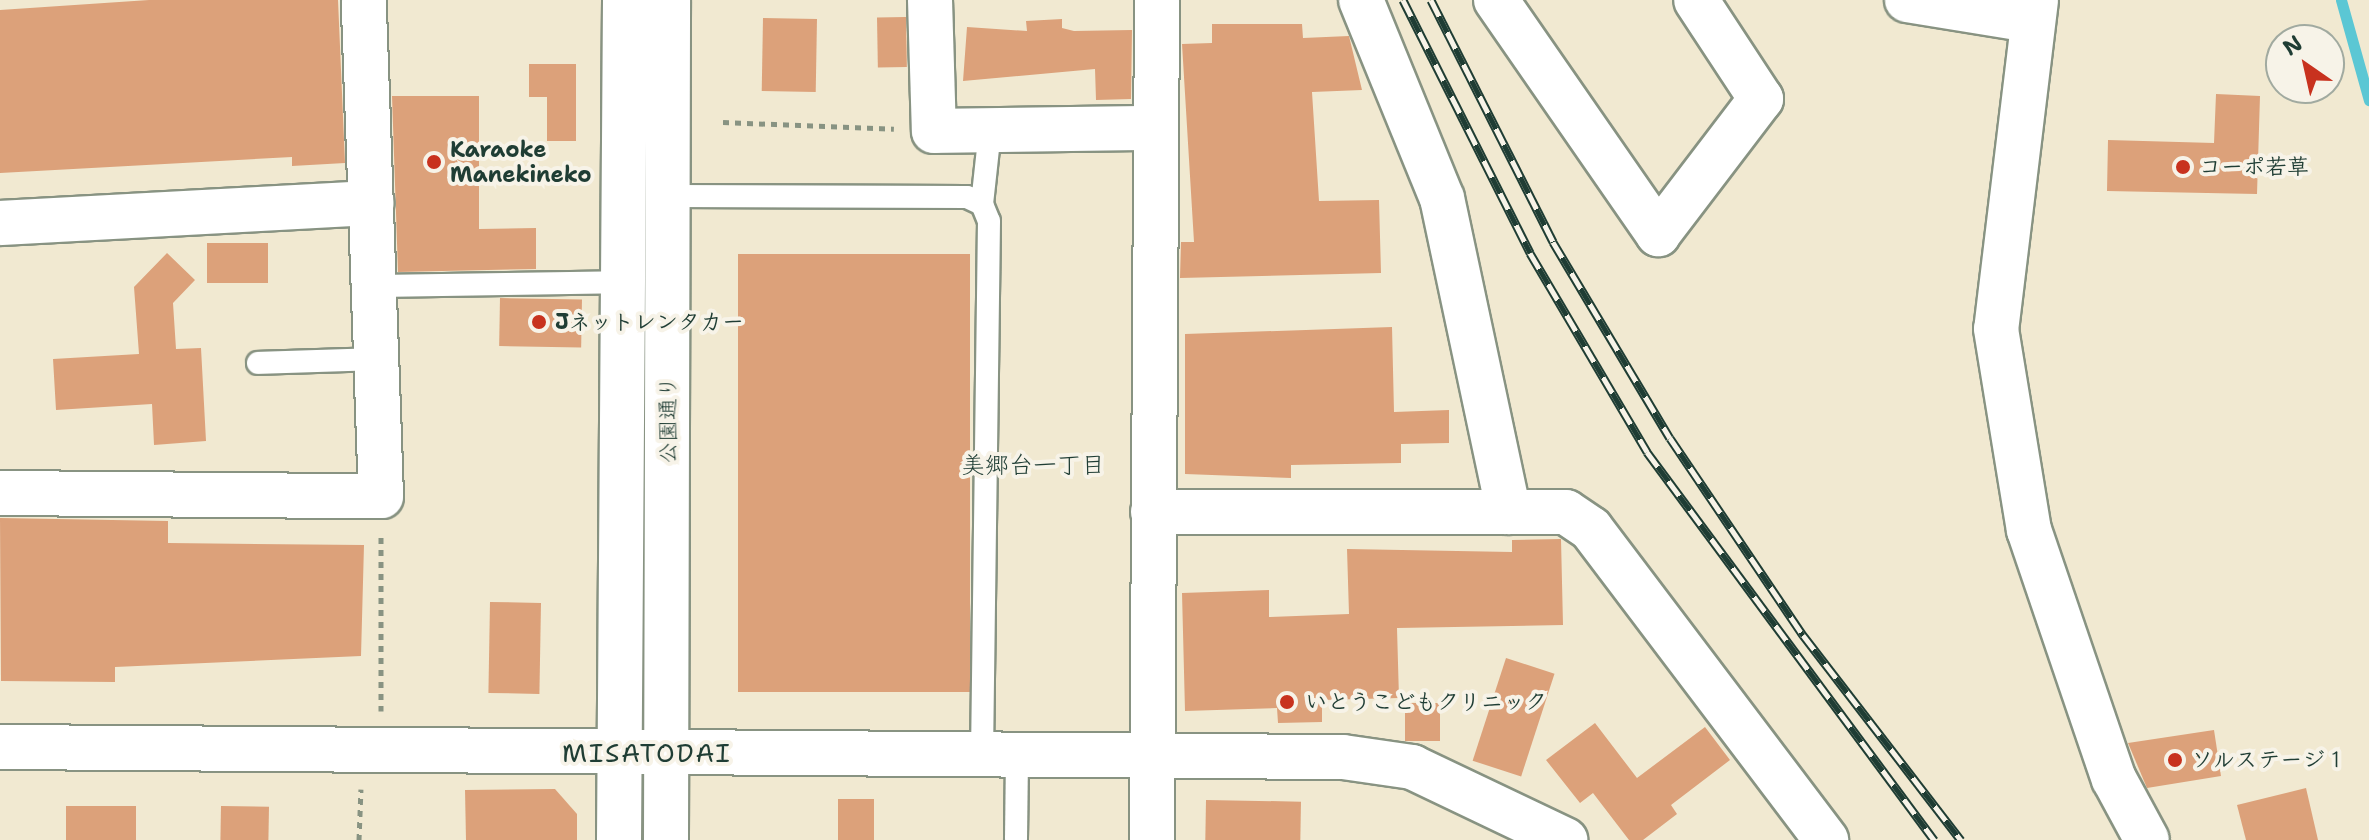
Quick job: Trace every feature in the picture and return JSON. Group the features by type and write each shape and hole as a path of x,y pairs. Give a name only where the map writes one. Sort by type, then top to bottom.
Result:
{"street":[{"path":"0,493 381,496 364,0"},
{"name":"公園通り","path":"619,840 625,0"},
{"name":"公園通り","path":"666,840 671,196 668,0"},
{"path":"930,0 934,131 1155,128"},
{"path":"1152,840 1157,0"},
{"path":"1361,0 1442,198 1509,512"},
{"path":"1496,0 1658,234 1761,99 1696,0"},
{"path":"1907,0 2034,10 1996,329 2029,530 2114,779 2147,840"},
{"path":"0,223 371,203"},
{"path":"1153,512 1566,512 1591,529 1826,840"},
{"path":"0,747 999,758 1343,757 1412,767 1565,840"}],"lane":[{"path":"990,130 982,204 989,236 999,758 1016,839"},
{"path":"671,196 967,197 982,204"},
{"path":"373,286 623,282"},
{"path":"258,363 376,359"}],"path":[{"path":"723,122 934,131"},
{"path":"381,496 381,724"},
{"path":"359,840 361,772"}],"building":[{"path":"149,0 338,0 345,163 292,166 292,157 0,173 0,10"},
{"path":"906,17 907,67 878,67 877,18"},
{"path":"763,18 817,19 816,92 762,91"},
{"path":"1062,19 1062,28 1074,31 1132,30 1131,99 1096,100 1095,69 963,81 967,27 1027,31 1026,21"},
{"path":"1212,24 1302,24 1303,38 1349,36 1362,90 1312,92 1319,201 1379,200 1381,273 1180,278 1181,242 1194,242 1182,44 1212,43"},
{"path":"529,64 576,64 576,141 547,141 547,97 529,97"},
{"name":"コーポ若草","path":"2216,94 2260,96 2257,194 2107,191 2108,140 2214,143"},
{"name":"Karaoke Manekineko","path":"392,96 479,96 479,229 536,228 536,269 398,272"},
{"path":"207,243 268,243 268,283 207,283"},
{"path":"167,253 195,280 173,303 176,349 201,348 206,441 154,445 152,404 56,410 53,359 139,354 134,287"},
{"path":"738,254 970,254 970,692 738,692"},
{"name":"Jネットレンタカー","path":"500,298 582,299 581,347 499,346"},
{"path":"1392,327 1394,412 1449,410 1449,443 1401,444 1401,463 1291,465 1291,478 1185,474 1185,334"},
{"path":"0,518 168,521 168,543 364,545 361,656 115,667 115,682 1,681"},
{"path":"1561,539 1563,625 1397,628 1399,698 1322,700 1322,722 1278,723 1277,708 1185,711 1182,593 1269,590 1269,617 1349,614 1347,549 1512,552 1512,540"},
{"path":"490,602 541,603 539,694 488,693"},
{"path":"1506,658 1555,674 1521,776 1473,761"},
{"path":"1405,703 1440,703 1440,741 1405,741"},
{"path":"1595,723 1637,778 1705,727 1730,760 1671,805 1677,814 1643,840 1629,840 1593,793 1580,803 1546,760"},
{"name":"ソルステージ１","path":"2214,730 2221,776 2147,788 2128,743"},
{"path":"2306,788 2318,840 2246,840 2237,805"},
{"path":"555,789 577,814 577,840 466,840 465,790"},
{"path":"838,799 874,799 874,840 838,840"},
{"path":"1206,800 1301,802 1300,840 1205,840"},
{"path":"66,806 136,806 136,840 66,840"},
{"path":"221,806 269,807 268,840 220,840"}],"waterway":[{"path":"2341,0 2369,100"}],"railway":[{"path":"1403,0 1530,253 1647,452 1934,840"},
{"path":"1431,0 1553,242 1670,438 1803,635 1961,840"}],"place":[{"name":"Karaoke Manekineko","path":"434,162"},
{"name":"コーポ若草","path":"2183,167"},
{"name":"Jネットレンタカー","path":"539,322"},
{"name":"いとうこどもクリニック","path":"1287,702"},
{"name":"ソルステージ１","path":"2175,760"}],"district":[{"name":"美郷台一丁目","path":"1033,466"},
{"name":"MISATODAI","path":"647,753"}]}
